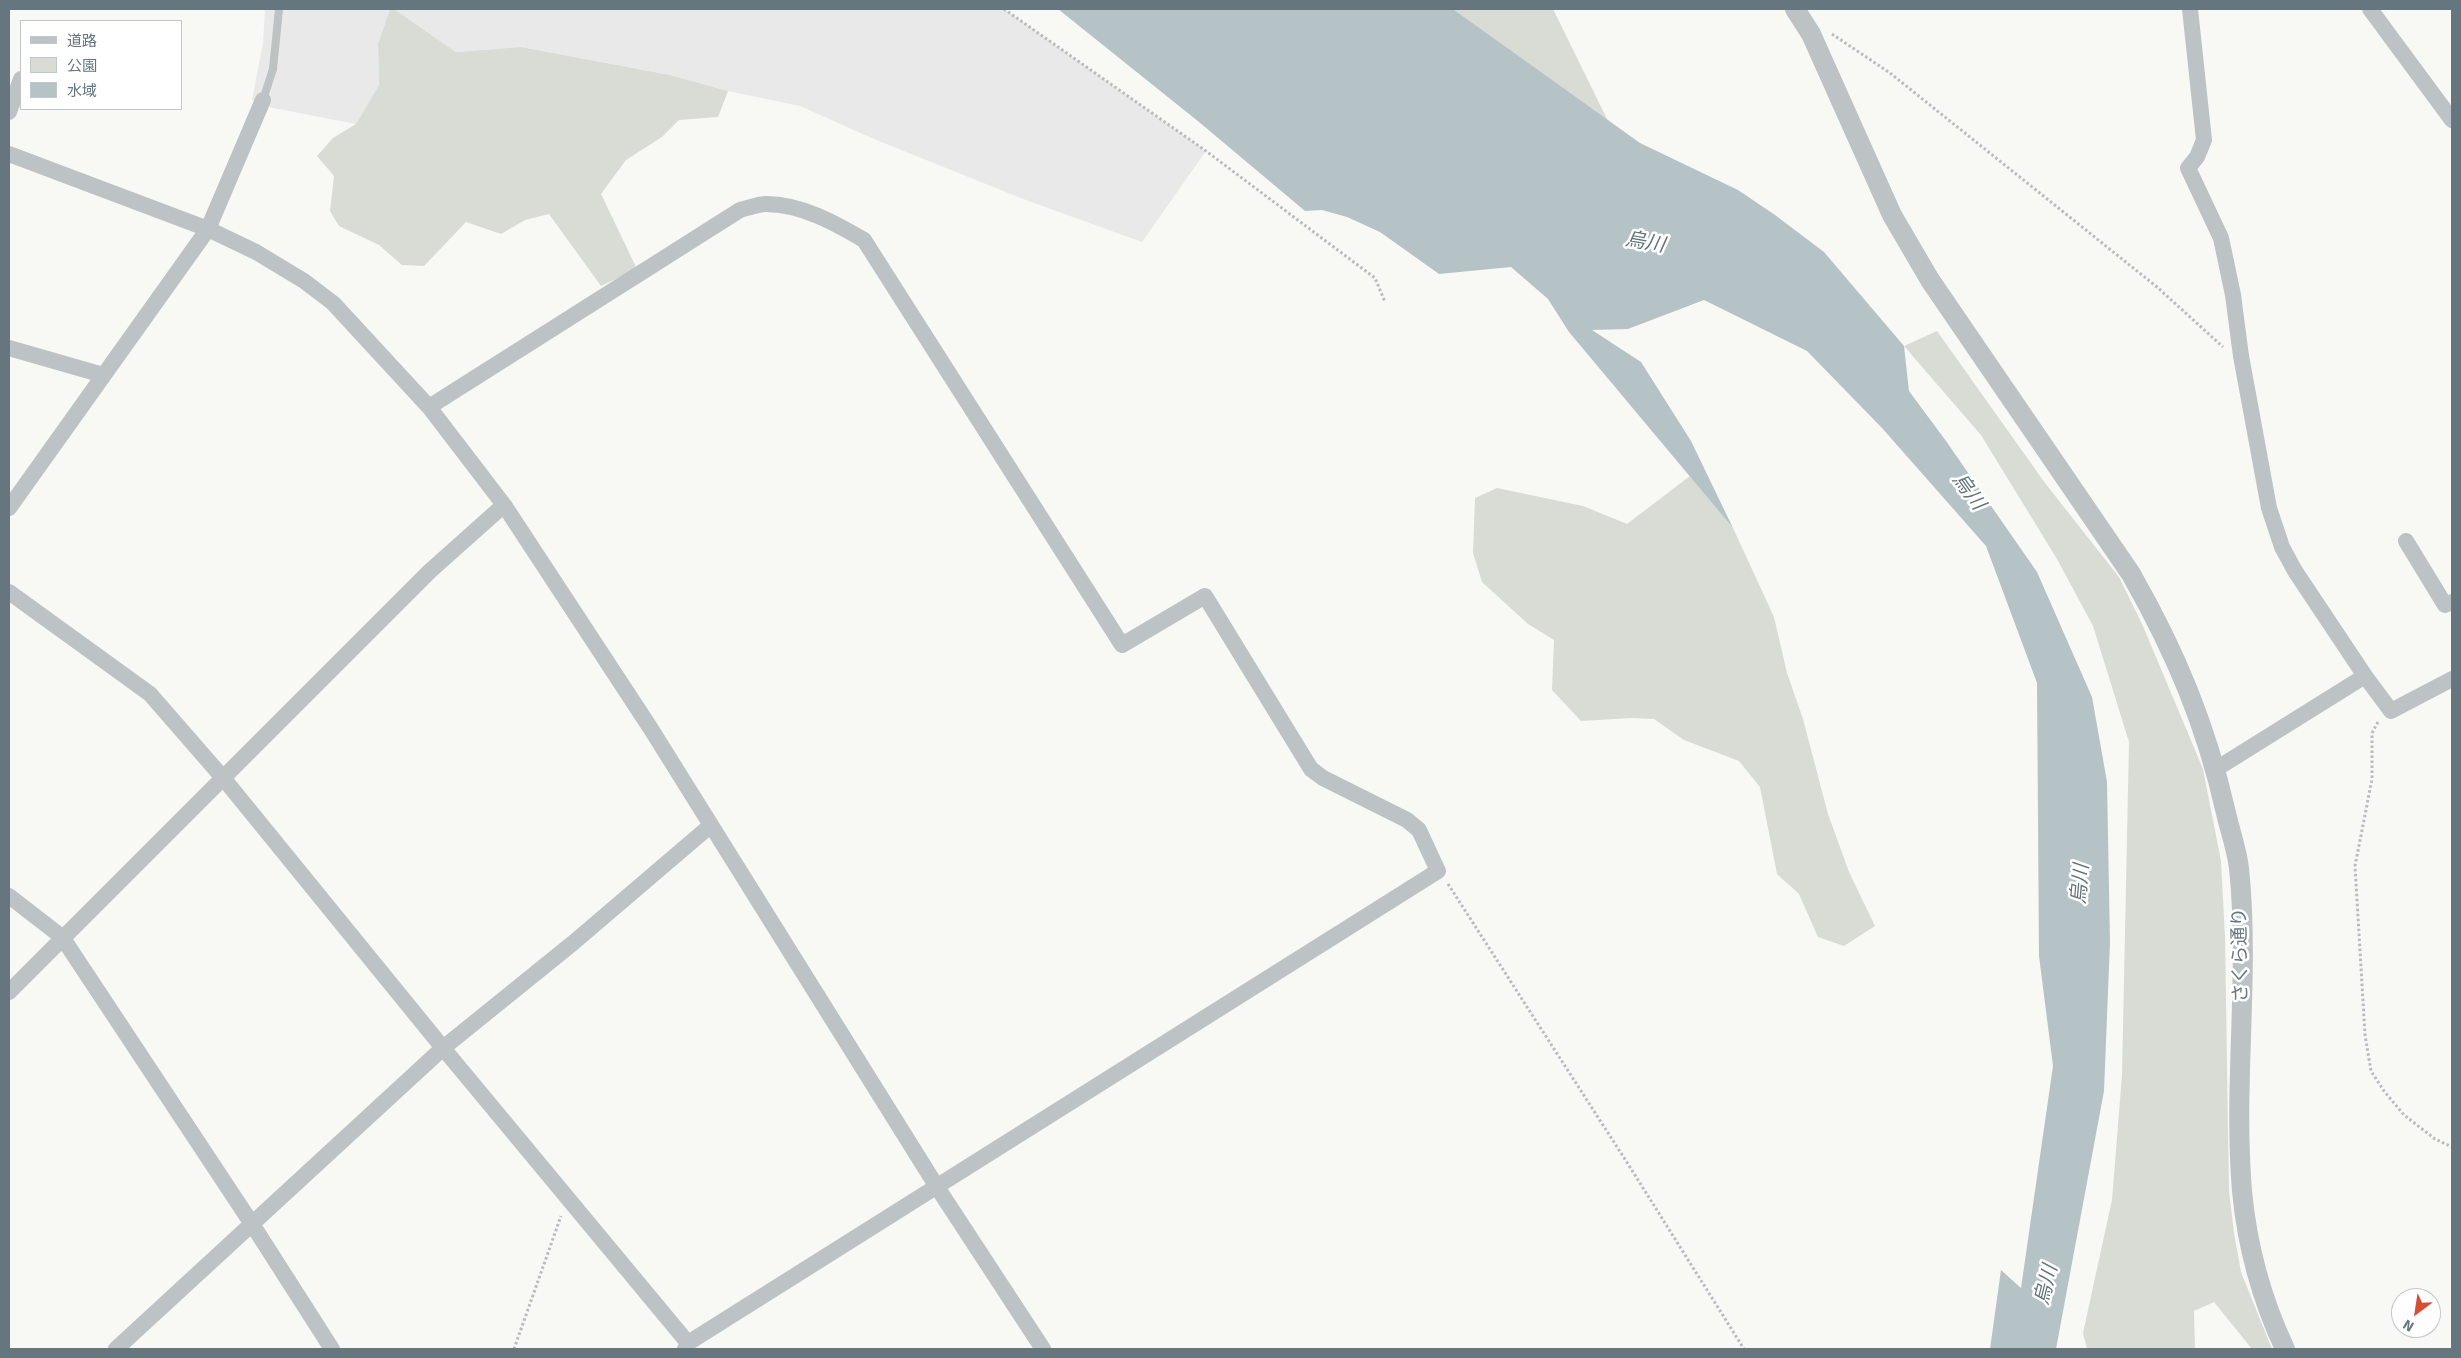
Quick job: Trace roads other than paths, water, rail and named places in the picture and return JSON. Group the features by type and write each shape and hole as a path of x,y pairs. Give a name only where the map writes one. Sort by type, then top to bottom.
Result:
{"street":[{"name":"さくら通り","path":"1795,9 1811,34 1892,215 1930,280 2131,574 2179,665 2216,769 2239,876 2243,946 2242,1190 2256,1270 2285,1349"},
{"path":"2190,9 2204,140 2188,168 2221,238 2233,295 2241,356 2269,508 2282,547 2295,571 2365,676 2391,710 2452,679"},
{"path":"2370,9 2452,120"},
{"path":"9,112 20,82"},
{"path":"9,508 208,229 263,100"},
{"path":"9,154 208,229 256,252 304,282 334,304 429,408 504,505 651,729 937,1187 1043,1349"},
{"path":"9,592 150,694 224,779 568,1198 686,1346 1438,871 1420,830 1407,820 1323,778 1312,769 1205,596 1122,645 864,240 822,217 791,208 766,204 740,210 429,408"},
{"path":"9,348 103,375"},
{"path":"9,992 430,571 504,505"},
{"path":"2406,541 2445,605 2452,602"},
{"path":"2216,769 2365,676"},
{"path":"116,1349 443,1048 573,942 710,826"},
{"path":"9,896 62,937 252,1224 332,1349"}],"lane":[{"path":"263,100 273,69 279,9"}],"water":[{"name":"烏川","path":"1058,9 1453,9 1640,143 1738,190 1775,215 1824,252 1904,346 1909,391 2037,572 2092,697 2107,782 2110,942 2104,1091 2056,1349 1990,1349 2001,1270 2021,1288 2053,1066 2039,956 2037,683 1986,546 1882,428 1807,351 1704,300 1628,329 1592,330 1641,362 1691,441 1733,528 1569,332 1548,299 1511,267 1439,274 1380,232 1347,217 1322,210 1305,211 1199,122"}]}
